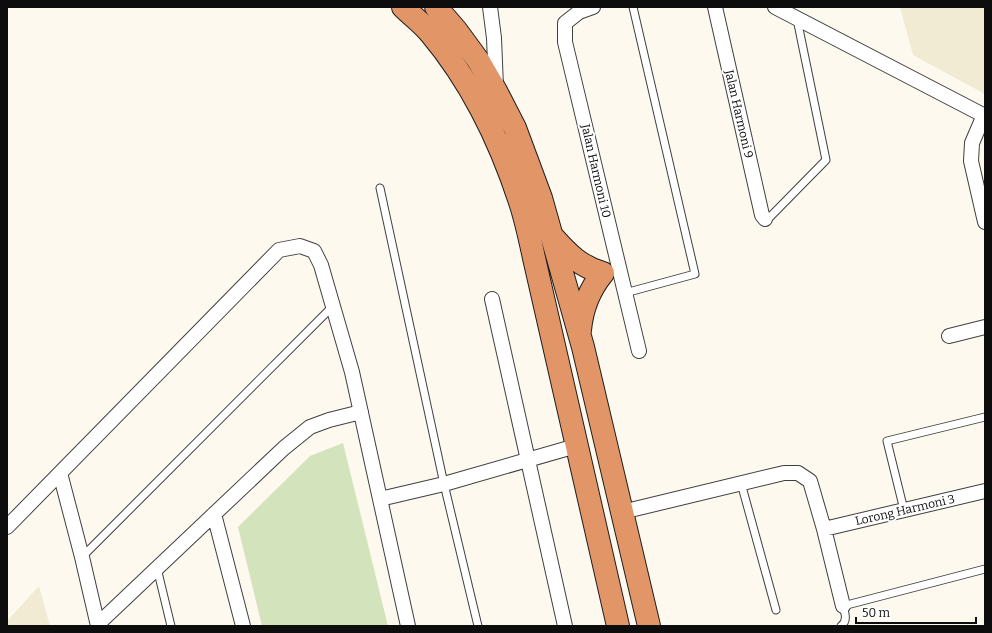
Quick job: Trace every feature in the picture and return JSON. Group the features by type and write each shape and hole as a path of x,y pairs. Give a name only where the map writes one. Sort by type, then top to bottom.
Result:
{"highway":[{"path":"403,7 430,33 460,72 483,112 508,167 520,203 534,258 618,626"},
{"path":"436,7 456,30 478,60 496,91 515,128 541,198 579,335 649,626"},
{"path":"552,236 568,254 583,265 612,272"},
{"path":"579,335 586,299 590,290 612,272"},
{"path":"605,573 604,536 611,519 622,512"}],"street":[{"path":"490,7 494,38 496,91"},
{"name":"Jalan Harmoni 10","path":"593,7 579,12 565,23 565,42 612,272 625,293 639,351"},
{"name":"Jalan Harmoni 9","path":"715,7 762,215 765,219"},
{"path":"775,7 984,115 972,143 971,161 985,222"},
{"path":"9,521 60,473 279,250 300,246 314,251 321,265 352,372 408,626"},
{"path":"492,299 565,626"},
{"path":"948,336 985,327"},
{"path":"98,625 284,448 310,427 329,420 361,412"},
{"path":"380,499 444,484 576,446"},
{"path":"60,473 98,625"},
{"path":"622,512 784,473 798,473 810,481 824,529 843,606"},
{"name":"Lorong Harmoni 3","path":"824,529 985,491"},
{"path":"214,514 243,626"}],"lane":[{"path":"625,293 695,274 633,7"},
{"path":"765,219 768,219 826,160 797,19"},
{"path":"380,188 444,484 478,626"},
{"path":"82,557 333,306"},
{"path":"904,510 888,441 985,417"},
{"path":"741,483 776,610"},
{"path":"157,568 171,626"},
{"path":"841,626 846,617 843,606 985,570"}],"shaded area":[{"path":"900,7 985,7 985,94 913,55"},
{"path":"39,586 50,626 7,626 7,621"}],"green space":[{"path":"343,443 388,626 262,626 238,527 310,456"}]}
